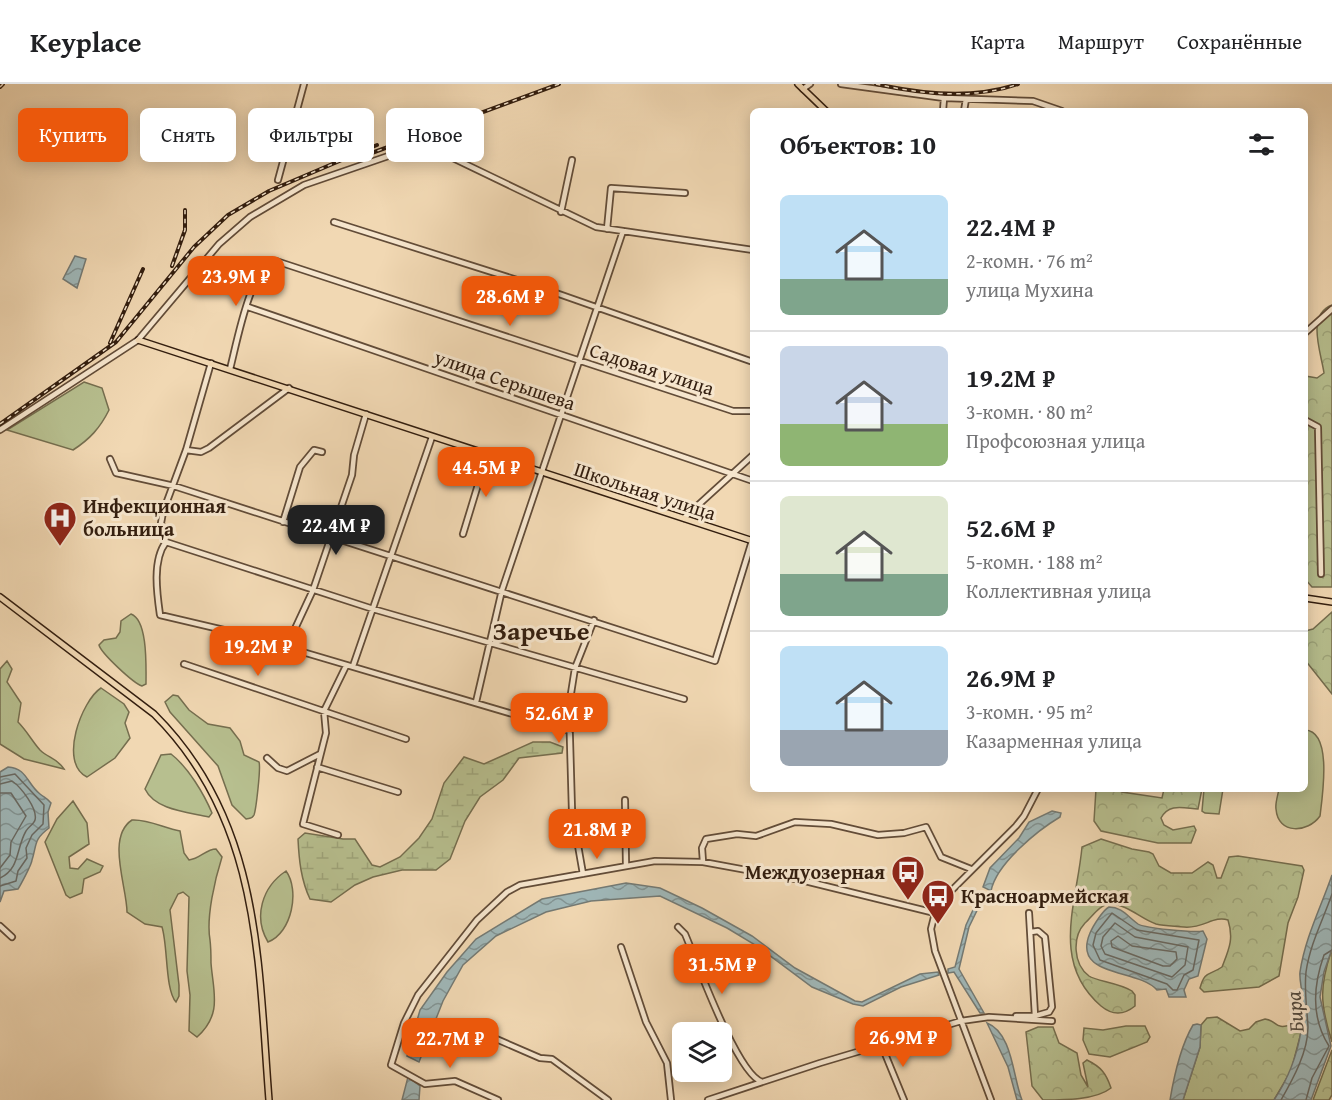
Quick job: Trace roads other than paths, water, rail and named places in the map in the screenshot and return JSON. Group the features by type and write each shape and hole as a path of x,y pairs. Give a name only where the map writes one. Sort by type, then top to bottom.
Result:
{"main road":[{"path":"798,84 823,108"},
{"name":"Школьная улица","path":"138,340 289,388 541,474 750,540"},
{"path":"0,597 154,714 175,735 206,777 232,835 253,913 269,1100"},
{"path":"1308,598 1332,602"}],"street":[{"path":"278,180 304,84"},
{"path":"803,89 810,84"},
{"path":"841,84 944,98 1033,101 1053,108"},
{"path":"943,108 944,98"},
{"path":"964,108 966,99"},
{"path":"0,430 138,340 219,244 250,216 304,185 397,153 415,149 434,149 585,224 750,250"},
{"path":"561,212 572,160"},
{"path":"608,229 611,188 685,193"},
{"path":"334,222 536,286 750,361"},
{"path":"476,702 502,590 623,231"},
{"name":"Садовая улица","path":"248,307 254,283 262,267 269,262 276,261 733,411 750,411"},
{"path":"230,369 248,307"},
{"name":"улица Серышева","path":"248,307 750,480"},
{"path":"1308,330 1332,309"},
{"path":"166,542 161,523 186,450 211,363"},
{"path":"186,450 201,452 209,448 289,388"},
{"path":"286,648 313,590 351,475 354,455 366,414"},
{"path":"1308,421 1315,423 1318,427 1321,574"},
{"path":"353,666 432,437"},
{"path":"283,522 300,467 314,450 322,452"},
{"path":"463,534 487,455"},
{"path":"684,518 750,457"},
{"path":"110,459 116,473 174,486 502,590 715,661 750,550"},
{"path":"166,542 373,609 684,699"},
{"path":"166,542 160,550 158,566 160,615 188,619 570,731"},
{"path":"583,874 572,811 570,692 575,668 594,620"},
{"path":"184,664 406,740"},
{"path":"338,835 303,824 326,733 324,711 346,666"},
{"path":"267,758 278,768 288,771 320,754"},
{"path":"317,767 398,792"},
{"path":"991,1100 935,951 931,929 935,913 971,869 1024,816 1036,792"},
{"path":"625,800 626,865"},
{"path":"703,862 702,848 706,839 737,834 756,836 795,822 831,824 878,835 904,833 926,827 941,857 971,869"},
{"path":"498,1100 455,1081 425,1084 391,1065 404,1023 418,995 477,920 514,888 626,865 659,861 703,862 790,878 935,913"},
{"path":"1029,913 1035,1016"},
{"path":"0,926 12,937"},
{"path":"678,927 685,934 736,1051 755,1080 762,1082"},
{"path":"708,1100 881,1044 961,1022 989,1017 1035,1016 1049,1012 1052,1007 1045,937 1038,931 1031,932"},
{"path":"621,946 646,1022 667,1063 670,1100"},
{"path":"989,1017 1052,1021"},
{"path":"471,1028 540,1058 552,1059 608,1100"},
{"path":"881,1044 904,1100"}],"water":[{"path":"75,256 86,259 77,288 63,279"},
{"path":"8,767 23,773 36,790 51,803 48,812 49,828 38,839 26,875 18,889 4,891 0,902 0,772"},
{"path":"1052,811 1061,813 1060,817 1030,839 1009,859 994,881 991,891 983,887 990,868 1019,838 1029,822"},
{"path":"1332,875 1332,949 1324,972 1320,997 1331,1046 1311,1100 1274,1100 1288,1076 1297,1049 1302,1027 1300,975 1302,959"},
{"path":"626,883 660,888 702,908 752,936 795,968 855,1001 862,1002 920,974 938,972 939,975 901,987 863,1006 853,1004 812,987 757,946 727,928 660,896 591,901 546,912 496,936 463,965 443,1001 419,1062 407,1056 420,1010 447,972 476,939 542,899"},
{"path":"981,893 985,894 969,927 959,969 984,1013 980,1013 954,972 948,973 948,969 955,967 966,925"},
{"path":"1109,907 1121,911 1142,926 1180,931 1203,931 1207,939 1198,976 1189,979 1184,990 1186,997 1169,997 1166,989 1157,990 1148,983 1098,965 1090,958 1087,947 1090,933"},
{"path":"987,1023 996,1028 1007,1046 1022,1100 1017,1100 1008,1067"},
{"path":"1193,1025 1201,1025 1200,1047 1183,1100 1170,1100 1181,1052"},
{"path":"408,1077 420,1086 419,1100 402,1100"}],"railway":[{"path":"0,87 3,84"},
{"path":"374,152 559,84"},
{"path":"876,84 947,94 983,92 1018,84"},
{"path":"0,424 116,342 194,247 228,215 269,191 377,145"},
{"path":"172,266 185,230 185,210"},
{"path":"110,343 143,269"}],"place":[{"name":"Инфекционная больница","path":"60,547"},
{"name":"Междуозерная","path":"908,901"},
{"name":"Красноармейская","path":"938,925"}],"district":[{"name":"Заречье","path":"541,631"}],"water label":[{"name":"Бира","path":"1295,1012"}]}
